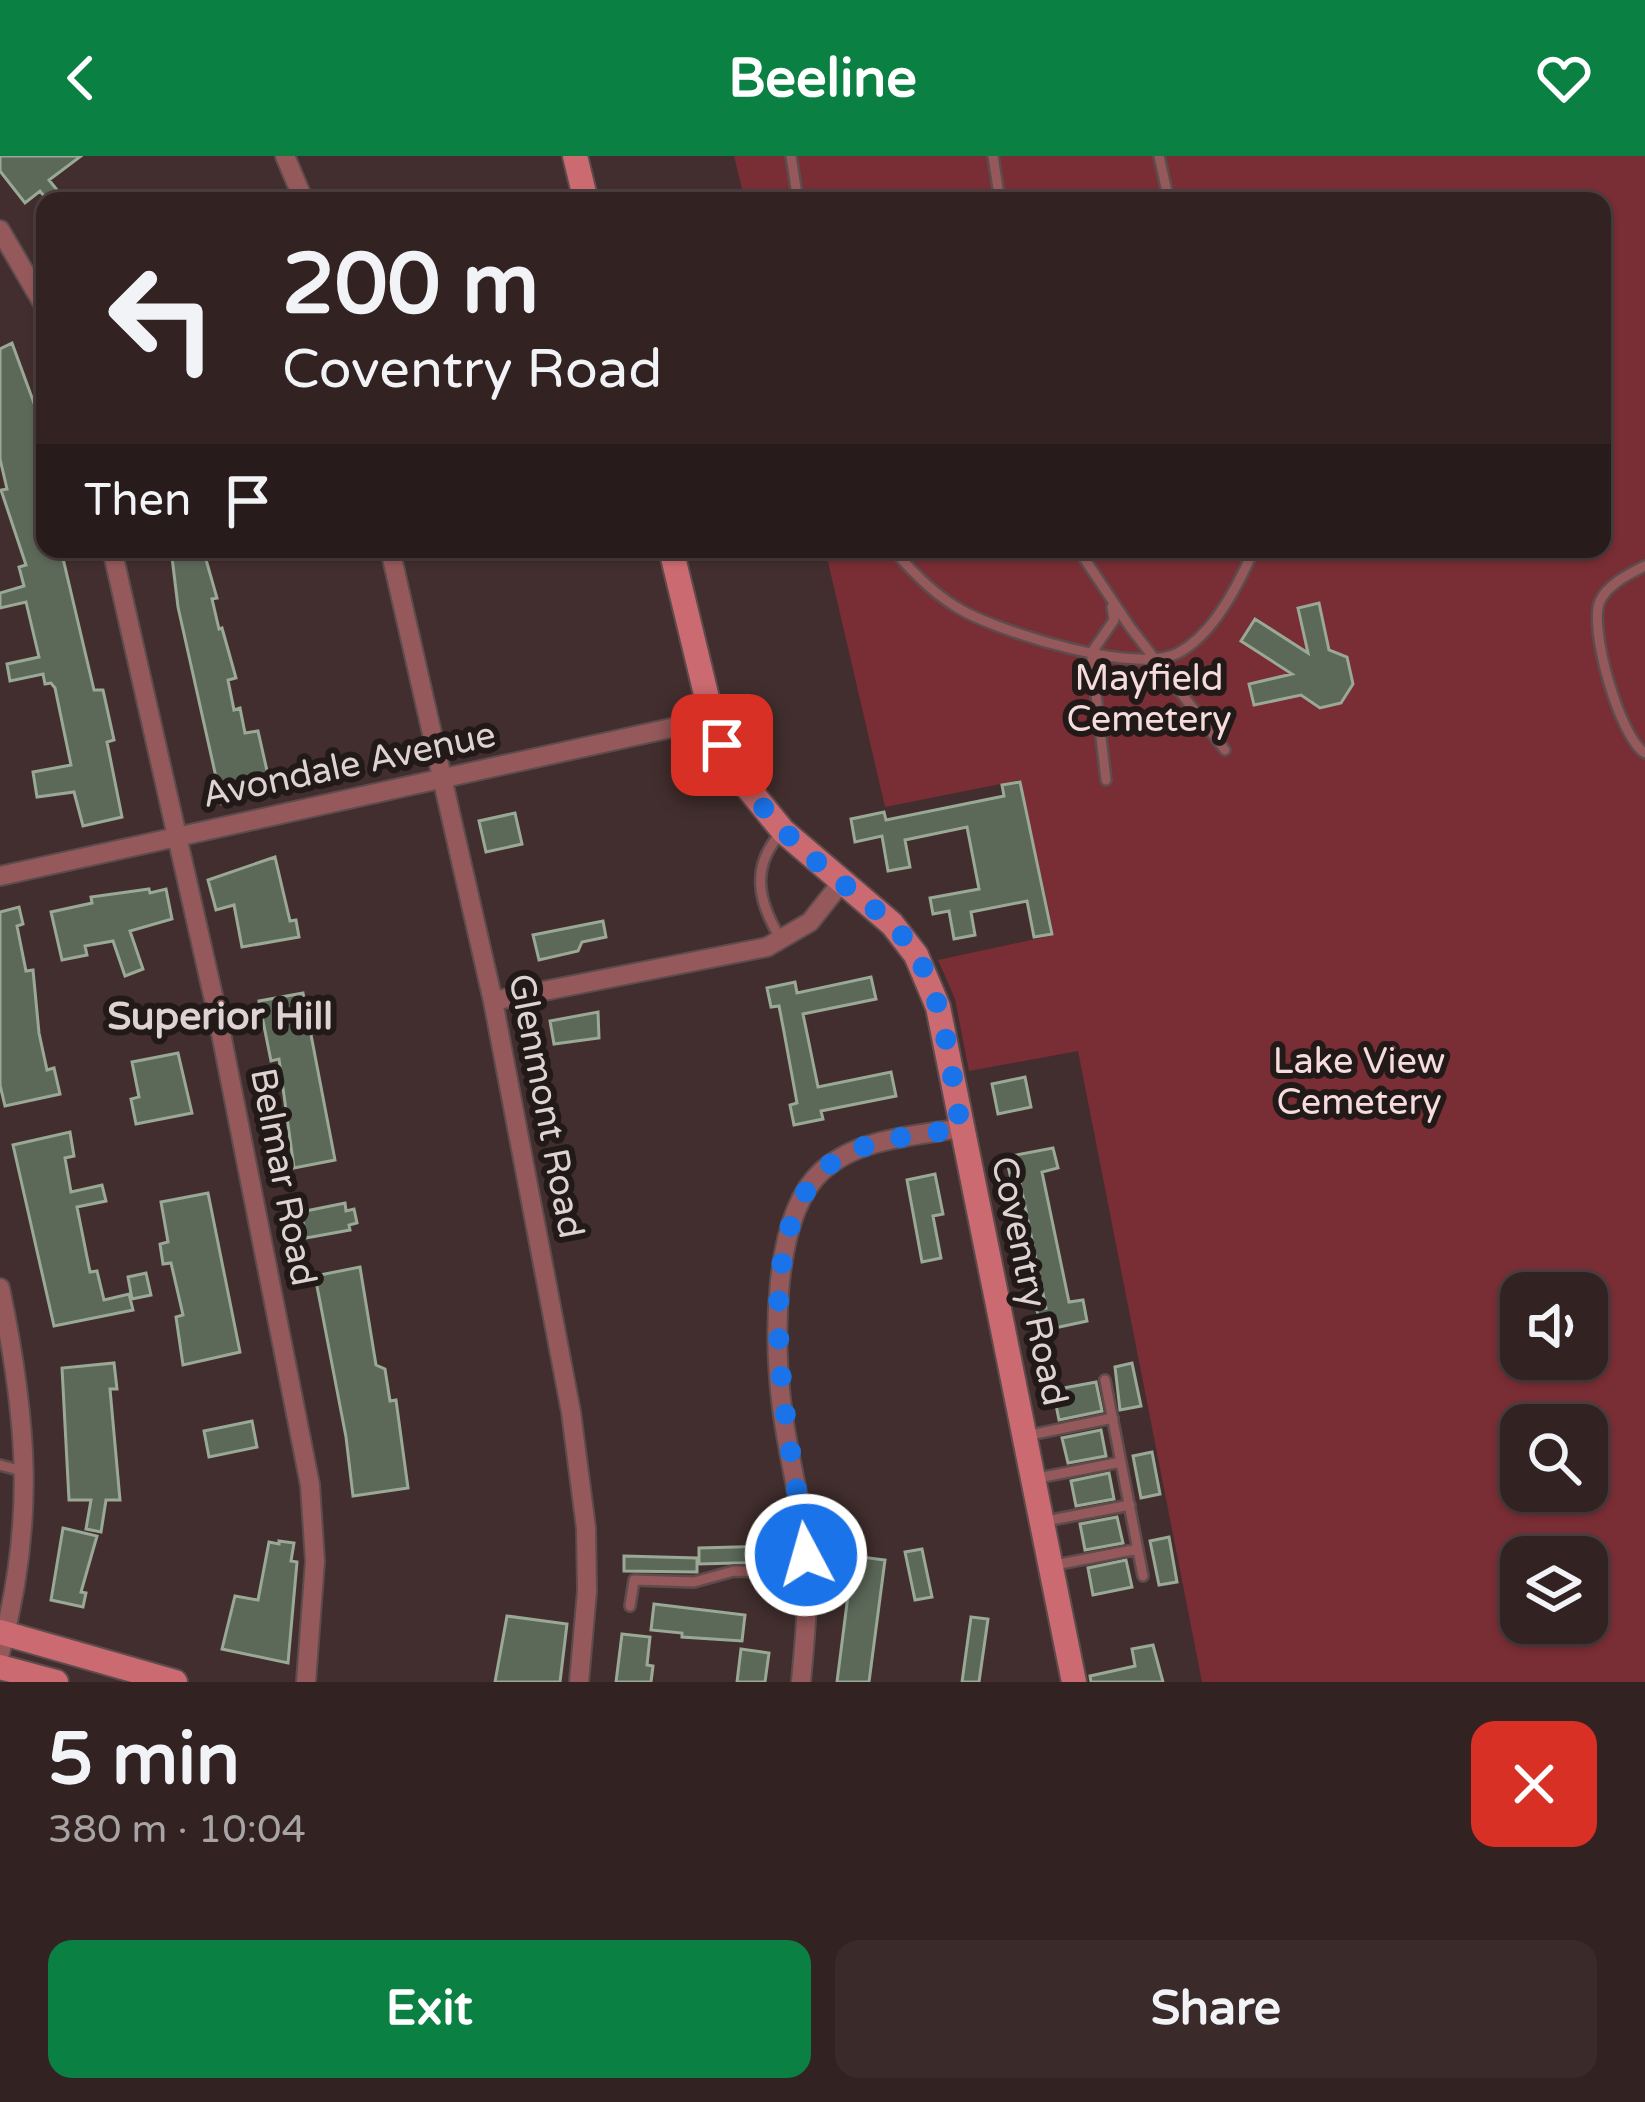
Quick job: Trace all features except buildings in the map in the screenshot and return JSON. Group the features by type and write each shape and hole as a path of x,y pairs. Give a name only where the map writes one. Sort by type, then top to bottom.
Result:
{"street":[{"path":"285,156 300,192"},
{"path":"575,156 584,192"},
{"path":"0,230 36,292"},
{"name":"Belmar Road","path":"114,558 217,1013 310,1486 315,1561 306,1682"},
{"name":"Glenmont Road","path":"392,558 493,1001 580,1470 587,1592 579,1682"},
{"name":"Coventry Road","path":"673,558 712,718 739,778 782,831 892,924 922,966 938,1007 1074,1682"},
{"name":"Avondale Avenue","path":"0,876 712,718"},
{"path":"493,1001 782,941 810,922 841,883"},
{"path":"801,1682 807,1573 801,1504 782,1408 780,1362 780,1305 792,1219 804,1190 842,1156 862,1147 961,1128"},
{"path":"0,1288 20,1381 26,1472 22,1537 2,1639 176,1682"},
{"path":"0,1666 56,1682"}],"lane":[{"path":"791,156 797,192"},
{"path":"992,156 998,192"},
{"path":"1159,156 1167,192"},
{"path":"901,558 961,610 1015,634 1157,661 1182,652 1197,638 1250,558"},
{"path":"1084,558 1225,750"},
{"path":"1645,566 1602,596 1596,613 1597,633 1620,714 1635,747 1645,753"},
{"path":"1106,780 1092,652 1114,620 1112,602"},
{"path":"782,831 767,847 760,866 761,901 782,941"},
{"path":"1105,1380 1144,1576"},
{"path":"1025,1436 1113,1418"},
{"path":"1034,1479 1121,1462"},
{"path":"0,1465 26,1472"},
{"path":"1043,1522 1130,1505"},
{"path":"1052,1565 1138,1549"},
{"path":"630,1606 634,1580 694,1582 734,1571 807,1573"}],"green space":[{"name":"Lake View Cemetery","path":"734,156 1645,156 1645,1682 1202,1682 1078,1051 969,1071 955,999 938,960 1054,935 1020,780 885,807 827,558 1611,558 1611,192 743,192"}],"district":[{"name":"Superior Hill","path":"220,1016"}],"route":[{"path":"722,745 739,778 782,831 892,924 916,956 938,1007 961,1128 862,1147 842,1156 804,1190 792,1219 780,1305 780,1362 782,1408 806,1555"}],"park label":[{"name":"Mayfield Cemetery","path":"1149,698"}]}
